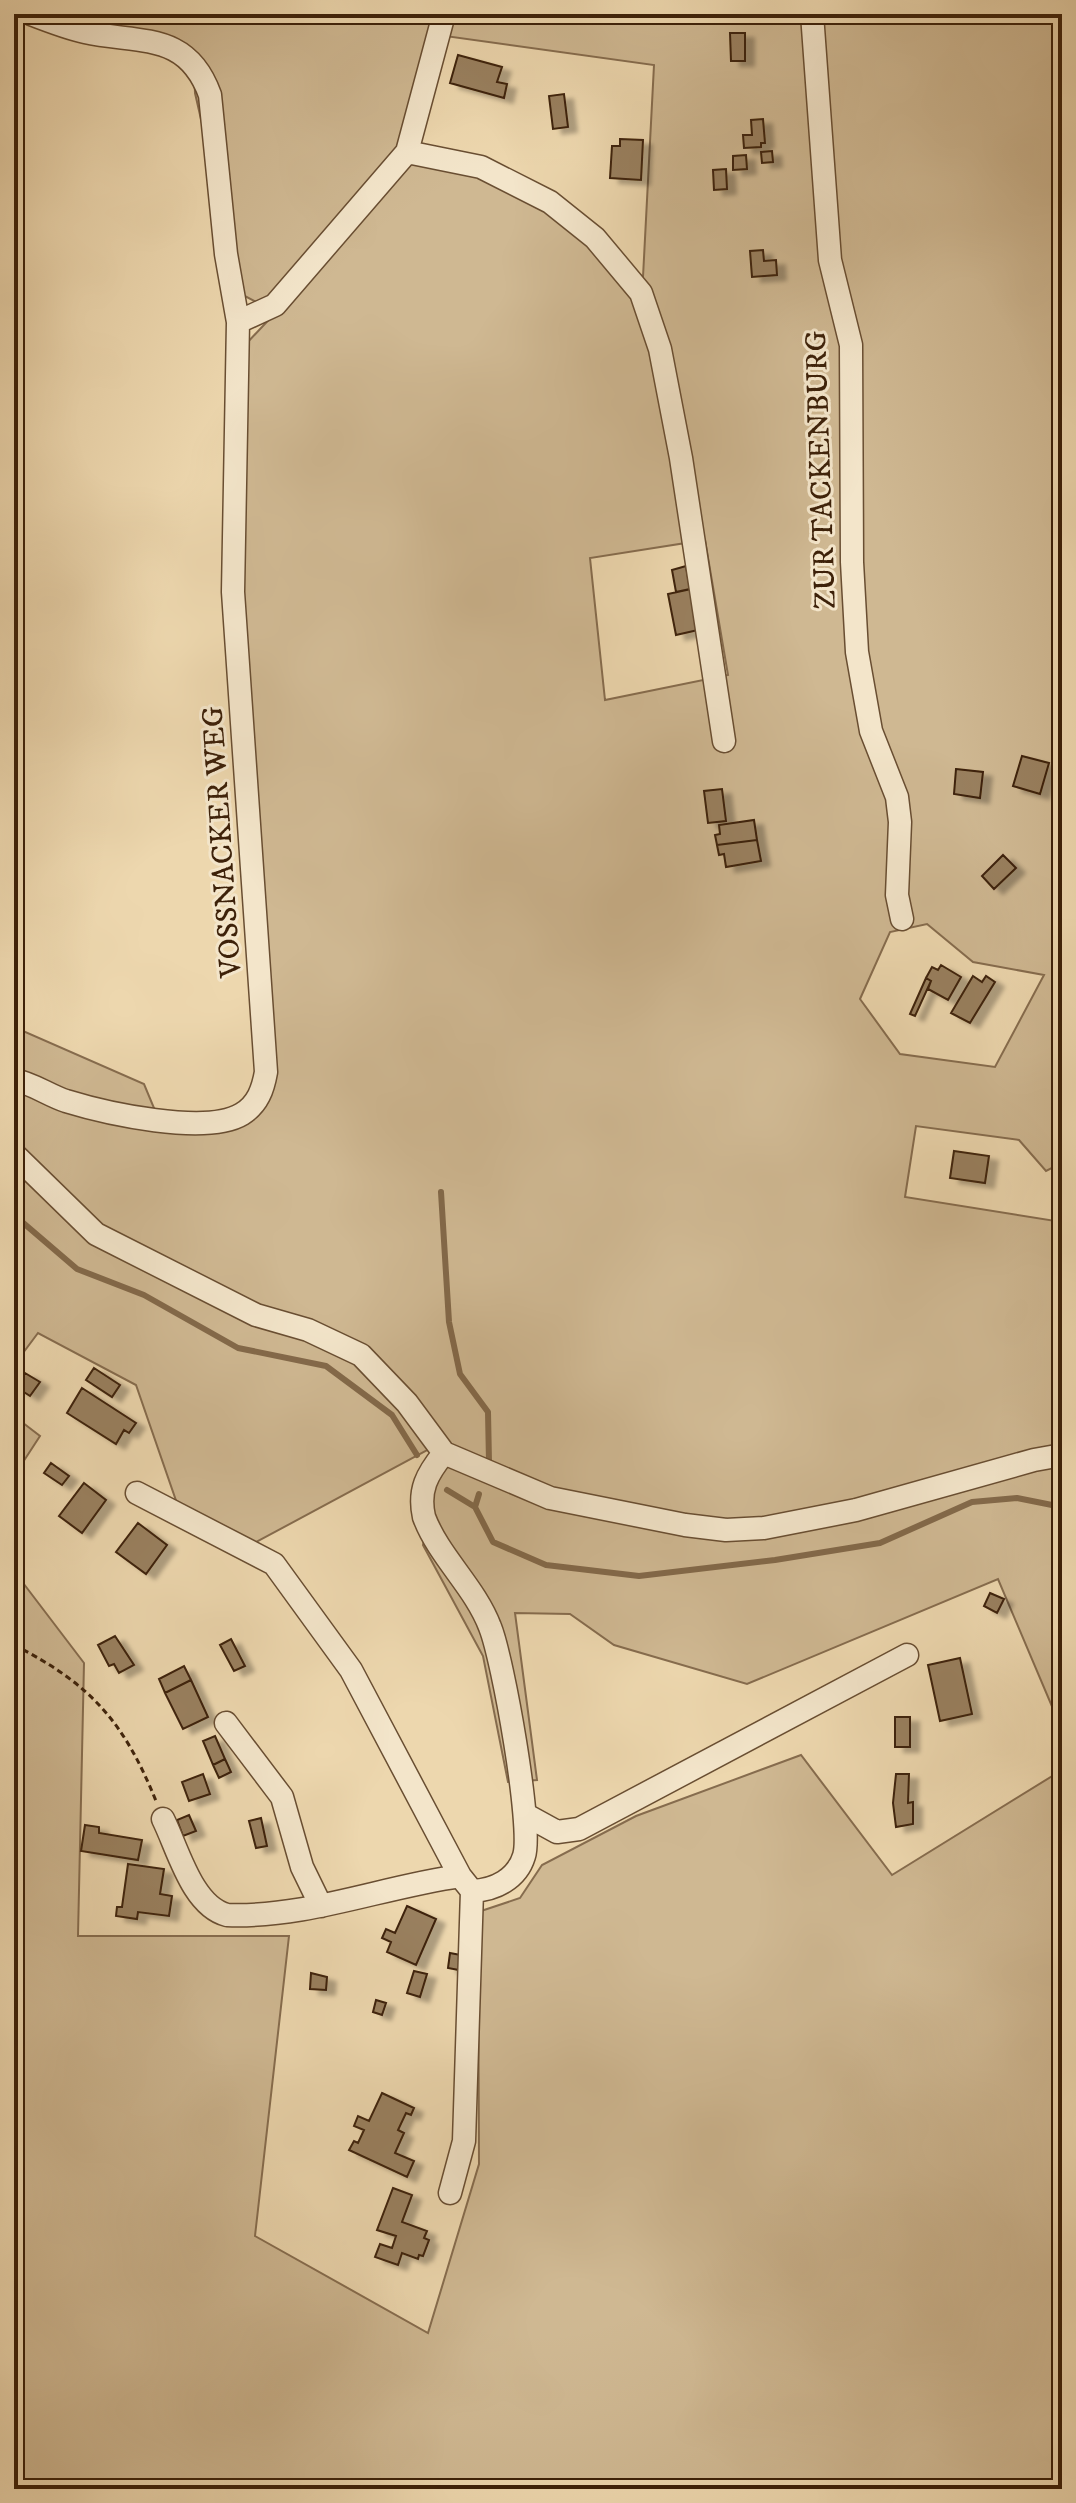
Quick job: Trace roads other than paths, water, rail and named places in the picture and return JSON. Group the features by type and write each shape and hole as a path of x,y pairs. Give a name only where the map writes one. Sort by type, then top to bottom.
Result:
{"street":[{"name":"VOSSNACKER WEG","path":"14,1080 70,1102 151,1118 204,1123 240,1116 258,1099 263,1086 261,975 233,592 238,322 218,188 214,122 203,76 192,61 176,49 156,42 86,32 56,18 31,14"},
{"path":"238,322 275,305 407,152 444,14"},
{"name":"ZUR TACKENBURG","path":"812,14 830,260 851,345 852,562 857,652 871,731 897,797 900,822 896,882 902,919"},
{"path":"407,152 481,167 550,202 595,238 641,293 660,349 681,458 724,741"},
{"path":"14,1154 96,1234 247,1311 308,1330 361,1355 400,1395 444,1453 550,1498 685,1525 726,1530 764,1528 827,1517 1062,1455"},
{"path":"163,1819 200,1896 215,1912 238,1916 466,1883 492,1888 514,1874 525,1855 526,1815 502,1670 490,1626 424,1517 420,1501 429,1471 444,1453"},
{"path":"137,1493 274,1564 351,1670 466,1883 471,2006 464,2141 450,2193"},
{"path":"526,1815 557,1832 579,1829 907,1655"},
{"path":"226,1723 282,1797 306,1877 321,1906"}],"waterway":[{"path":"441,1192 449,1322 460,1374 488,1412 489,1462"},
{"path":"14,1215 77,1269 144,1295 238,1348 326,1366 392,1415 417,1455"},
{"path":"447,1490 475,1507 493,1542 546,1565 639,1576 775,1560 880,1543 972,1502 1017,1498 1062,1507"},
{"path":"475,1507 479,1494"}]}
